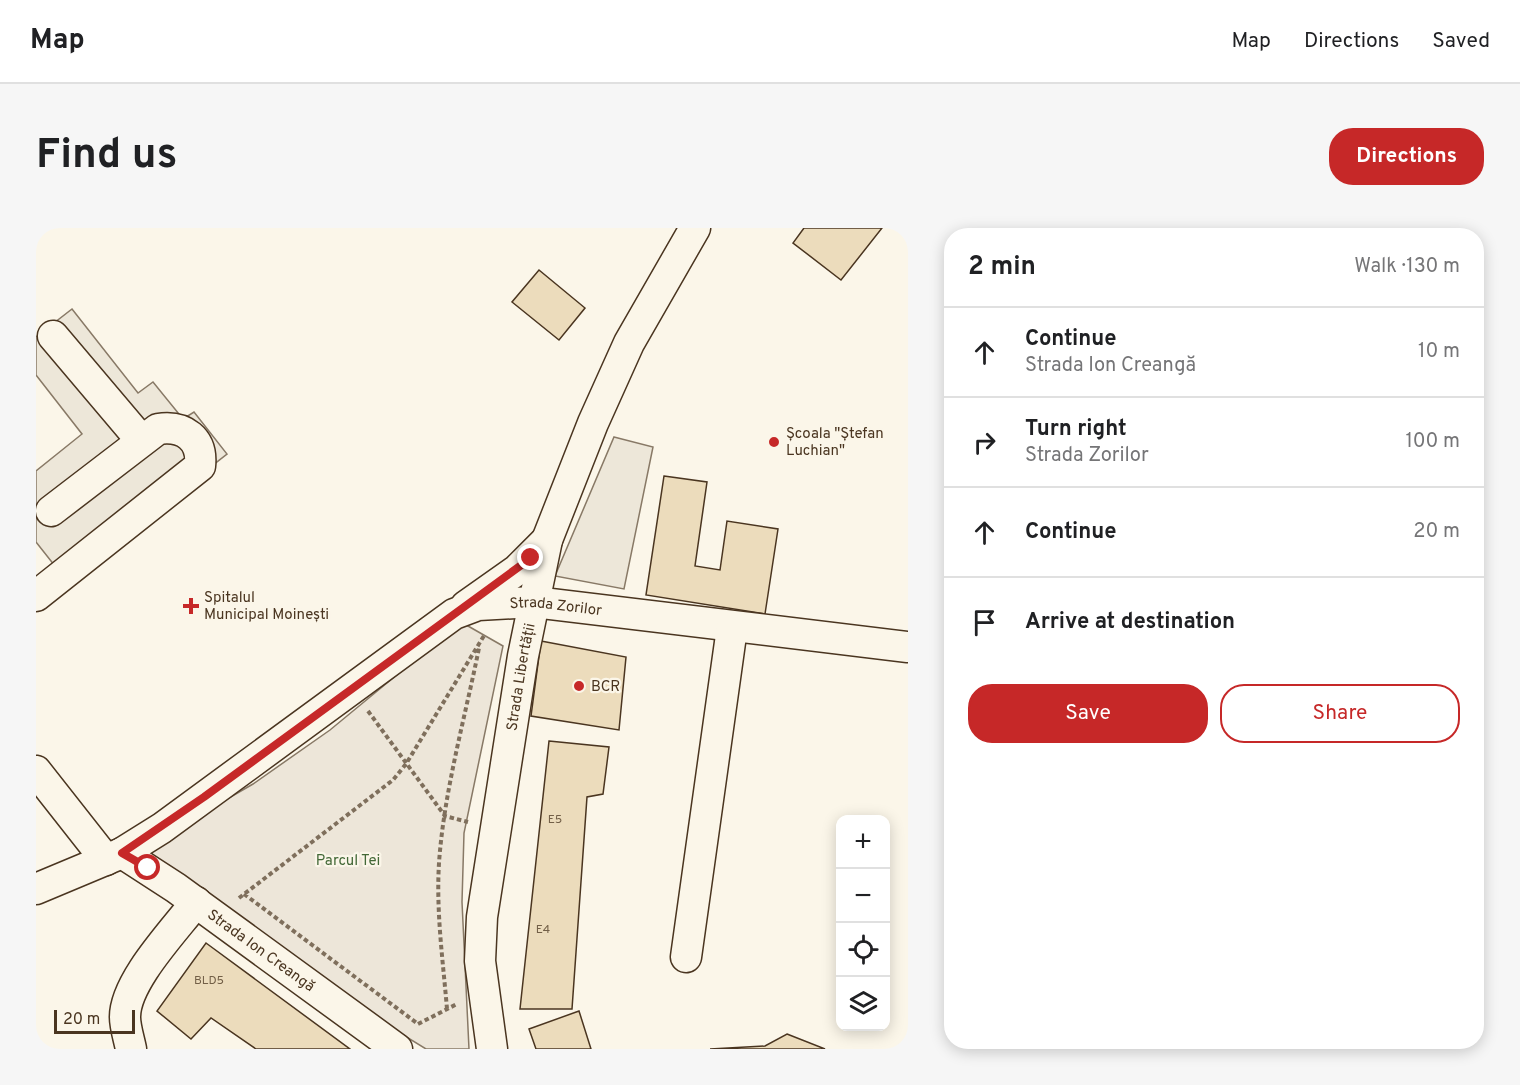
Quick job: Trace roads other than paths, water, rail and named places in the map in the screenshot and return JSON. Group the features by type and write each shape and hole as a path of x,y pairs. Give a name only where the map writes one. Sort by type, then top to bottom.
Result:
{"street":[{"name":"Strada Libertății","path":"492,1049 480,961 482,917 495,828 547,540 585,443 629,343 695,228"},
{"path":"53,336 141,440"},
{"path":"36,596 200,466 201,453 187,432 172,427 158,429 51,511"},
{"path":"454,614 517,570 547,540"},
{"name":"Strada Zorilor","path":"36,889 114,857 179,816 454,614 478,605 534,602 908,648"},
{"path":"686,957 732,628"},
{"name":"Strada Ion Creangă","path":"36,771 114,857 206,909 391,1045"},
{"path":"131,1049 125,1016 128,998 137,980 206,909"}],"place":[{"name":"Școala \"Ștefan Luchian\"","path":"774,442"},
{"name":"Spitalul Municipal Moinești","path":"191,606"},
{"name":"BCR","path":"579,686"}],"park label":[{"name":"Parcul Tei","path":"348,860"}]}
